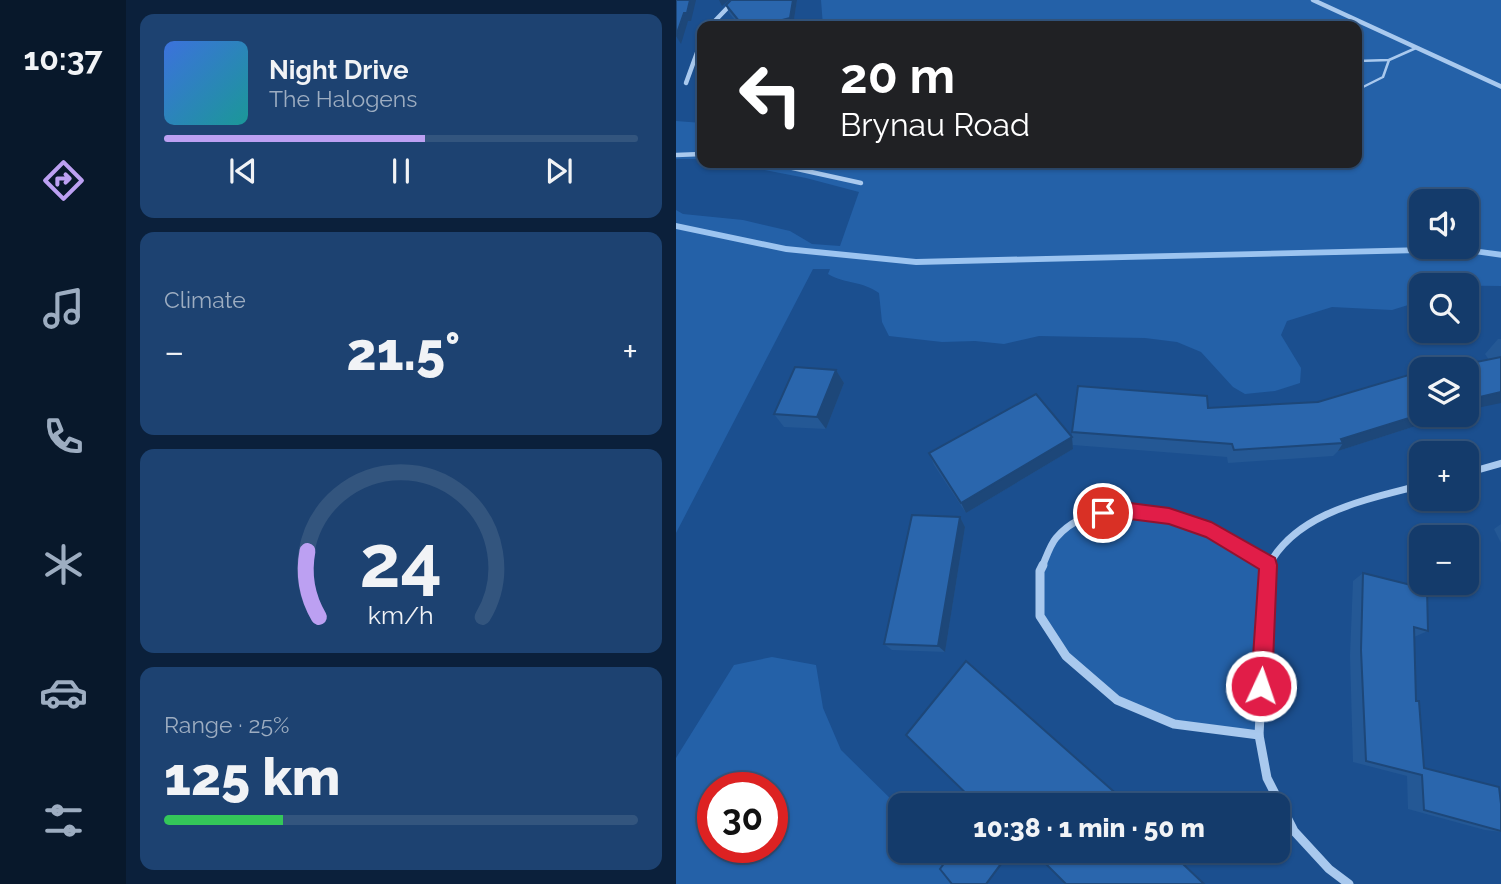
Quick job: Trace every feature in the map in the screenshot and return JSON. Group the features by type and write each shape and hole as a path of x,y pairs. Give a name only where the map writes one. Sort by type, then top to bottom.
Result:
{"street":[{"path":"715,21 735,0"},
{"path":"1313,0 1358,21"},
{"path":"1362,23 1501,87"},
{"path":"686,83 697,53"},
{"path":"1479,469 1501,463"},
{"path":"1349,884 1329,869 1294,831 1267,778 1259,735 1268,565 1287,540 1316,521 1351,504 1409,488"},
{"path":"1259,735 1174,724 1117,699 1066,656 1041,616 1041,571 1056,538 1083,517 1122,510 1169,516 1211,531 1268,565"}],"lane":[{"path":"1362,61 1389,61 1416,48"},
{"path":"1362,88 1383,77 1389,61"},
{"path":"676,155 697,154"},
{"path":"792,168 861,183"}],"shaded area":[{"path":"821,0 1501,0 1501,286 1479,286 1479,273 1409,273 1409,305 1392,310 1332,307 1287,321 1281,335 1301,368 1300,383 1275,391 1245,394 1233,387 1201,352 1177,342 1145,338 1039,336 1004,344 942,342 889,336 882,322 879,293 867,286 834,277 828,274 830,269 813,269 676,533 676,210 683,214 743,220 790,231 812,244 840,246 859,192 755,168 1362,168 1362,21 823,21"},
{"path":"676,121 697,123 697,159 676,159"},
{"path":"1122,510 1169,516 1211,531 1268,565 1259,735 1174,724 1117,700 1066,656 1040,616 1040,571 1056,538 1083,517"},
{"path":"772,657 816,665 823,708 841,750 888,796 888,863 959,863 982,884 676,884 676,758 734,665"}],"building":[{"path":"676,0 690,0 676,36"},
{"path":"731,0 793,0 790,18 778,21 739,21 726,5"},
{"path":"1501,357 1501,392 1479,397 1479,361"},
{"path":"795,367 836,370 817,417 774,414"},
{"path":"1409,375 1409,418 1341,439 1343,443 1234,450 1232,444 1072,432 1078,386 1207,396 1208,408 1318,402"},
{"path":"1036,394 1072,437 961,503 929,453"},
{"path":"912,515 960,517 938,646 884,644"},
{"path":"1363,573 1409,584 1409,595 1427,595 1428,631 1414,627 1416,701 1419,701 1424,768 1499,787 1501,831 1424,810 1422,775 1366,761 1361,650"},
{"path":"966,661 1115,793 966,793 906,735"},
{"path":"944,863 1001,863 986,884 952,884 940,869"},
{"path":"1045,863 1184,863 1204,884 1066,884"}],"waterway":[{"path":"676,226 786,249 916,262 1461,249 1502,255"}],"route":[{"path":"1103,513 1122,510 1169,516 1211,531 1268,565 1261,686"}]}
